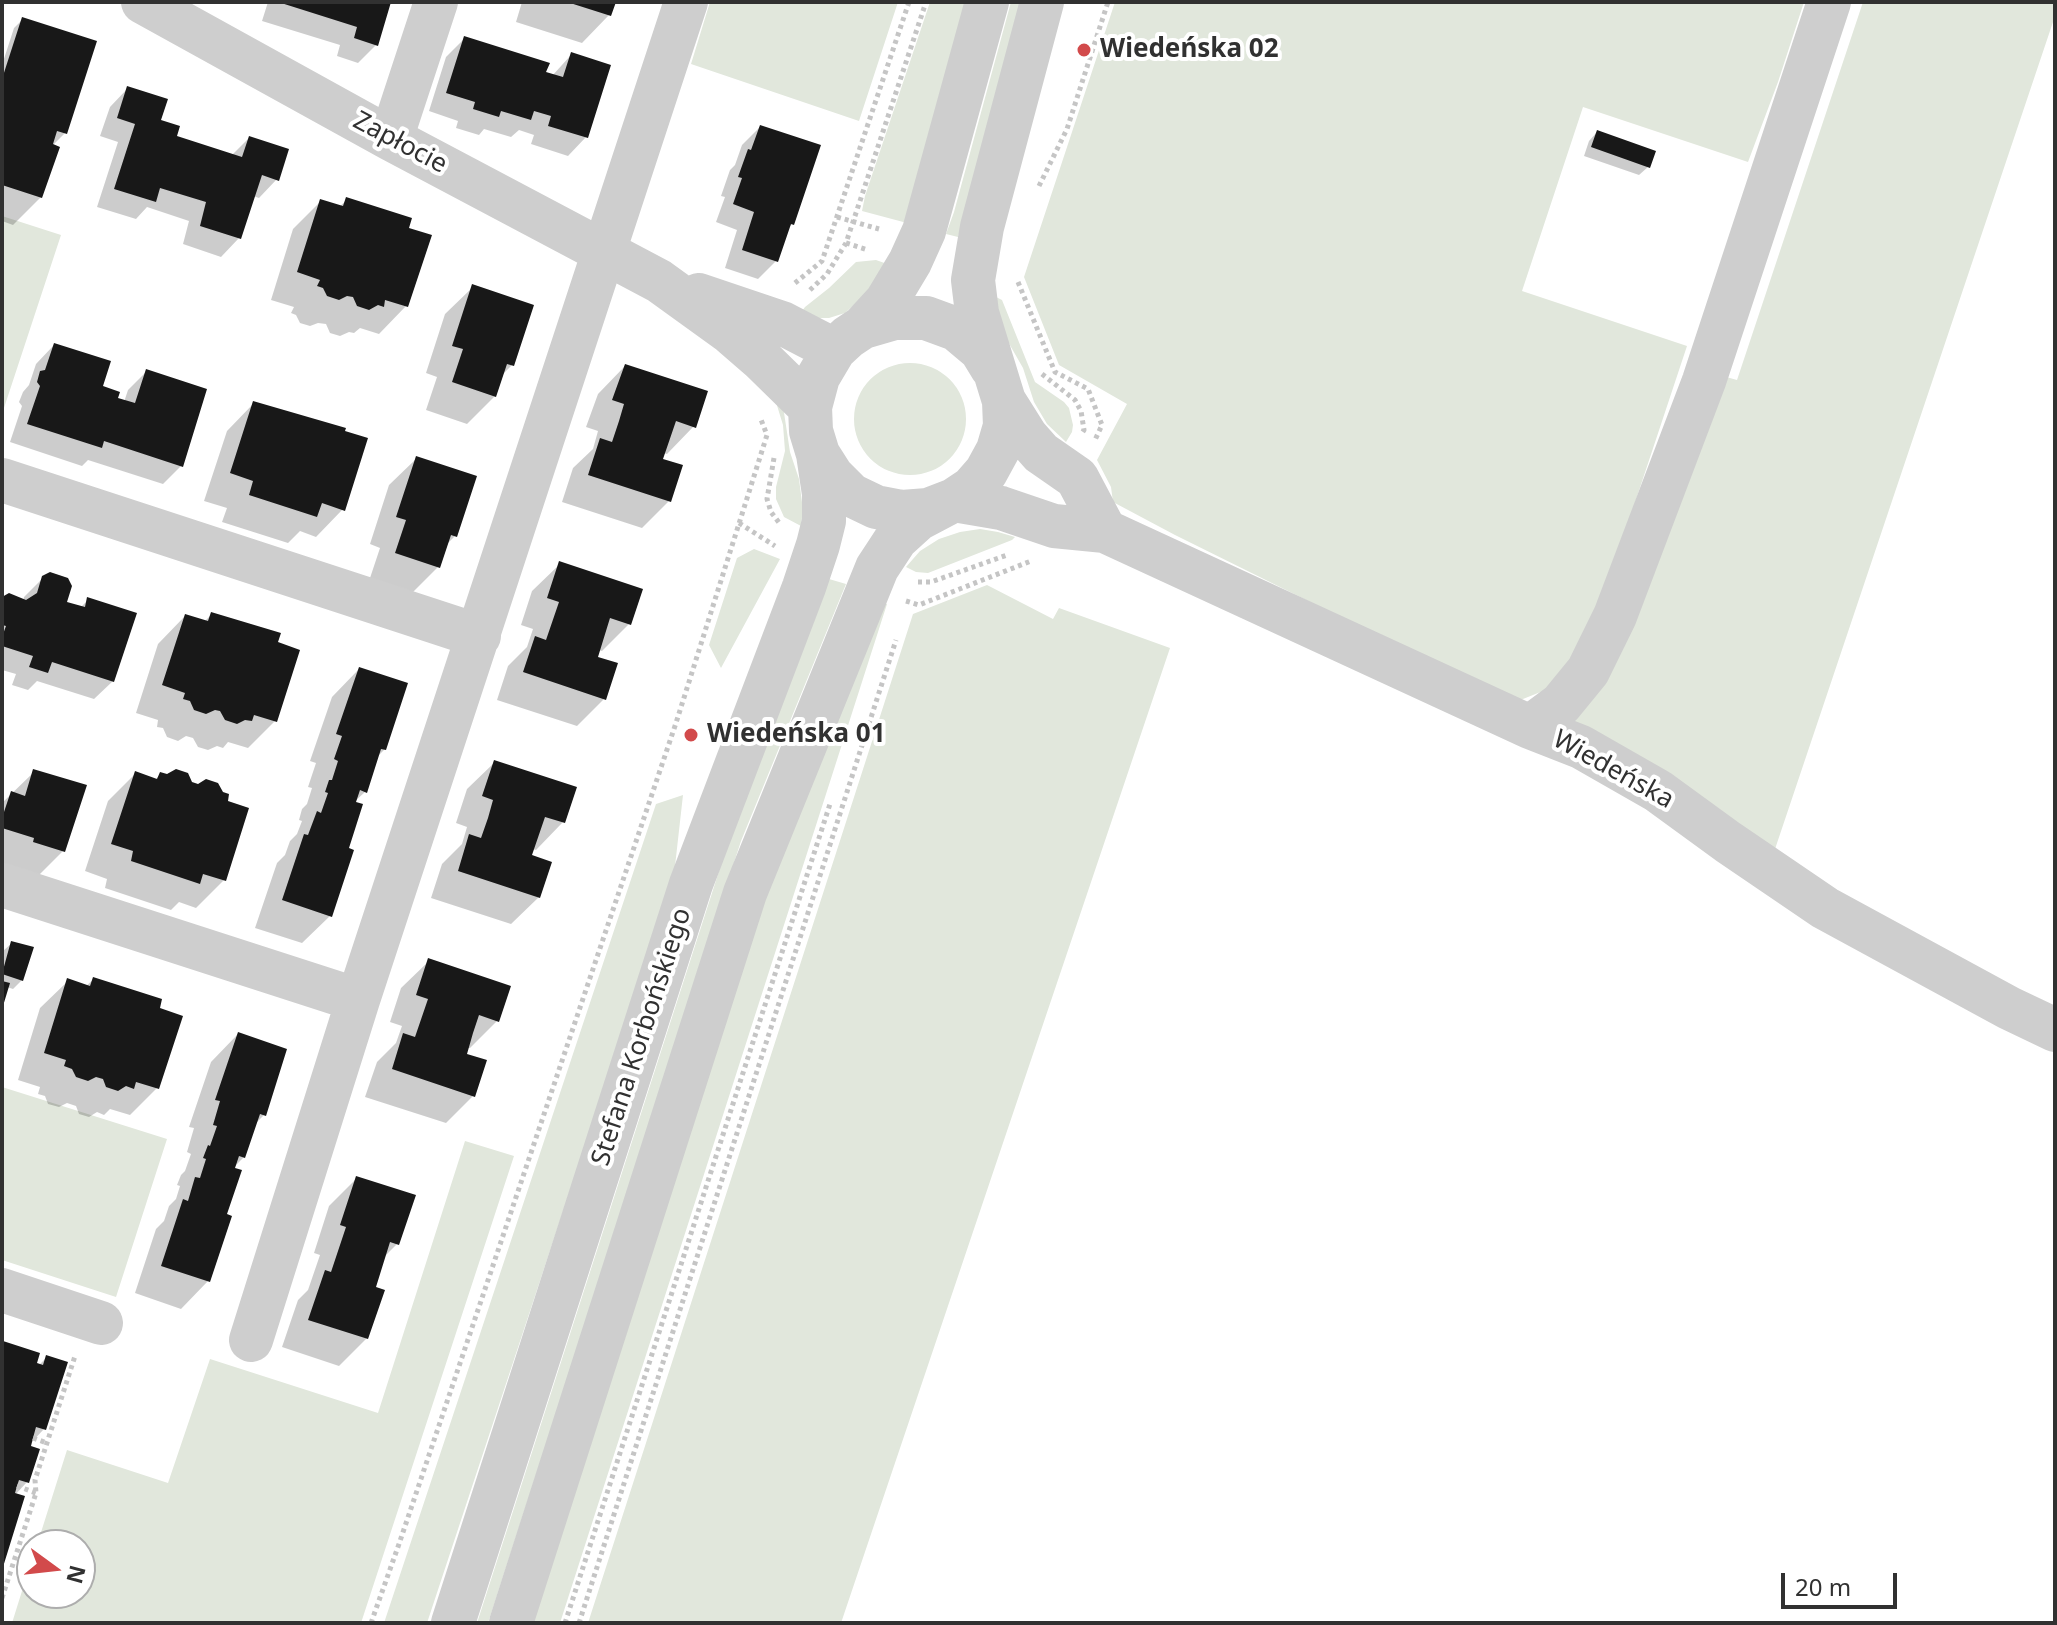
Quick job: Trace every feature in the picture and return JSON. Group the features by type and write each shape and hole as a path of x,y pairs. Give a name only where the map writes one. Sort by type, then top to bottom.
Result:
{"street":[{"name":"Zapłocie","path":"143,2 391,139 659,281 731,333 810,407"},
{"path":"391,139 436,2"},
{"path":"251,1340 358,1000 686,2"},
{"name":"Stefana Korbońskiego","path":"453,1623 691,884 818,545 824,521 824,494 811,431 810,407 818,377 848,338 886,302 924,231 987,2"},
{"name":"Stefana Korbońskiego","path":"511,1623 745,893 877,568 896,539 918,519 972,488 986,472 998,450 1013,380 984,339 973,280 992,184 1042,2"},
{"path":"1530,727 1561,704 1588,671 1615,616 1704,381 1829,2"},
{"name":"Zapłocie","path":"659,281 782,323 848,338"},
{"path":"848,338 894,318 926,318 956,329 1013,380 1026,436 1041,453 1077,478 1105,531"},
{"name":"Stefana Korbońskiego","path":"818,454 832,476 851,495 876,507 902,512 928,510 954,500"},
{"path":"2,480 479,636"},
{"name":"Wiedeńska","path":"954,500 1001,508 1054,526 1105,531 1530,727 1581,747 1658,791 1825,908 2055,1030"},
{"path":"2,885 358,1000"},
{"path":"2,1290 89,1336"}],"path":[{"path":"764,317 775,298 822,261 909,2"},
{"path":"808,292 827,274 846,243 926,2"},
{"path":"1035,198 1067,129 1108,2"},
{"path":"1013,380 1043,377 1075,400 1081,411 1084,430 1080,439"},
{"path":"371,1623 676,723 767,435 755,406"},
{"path":"770,423 775,435"},
{"path":"775,452 767,499 775,520 785,528"},
{"path":"909,602 915,582 931,582 1013,553"},
{"path":"579,1623 899,632"},
{"path":"565,1623 834,790"},
{"path":"2,1598 36,1493 35,1480 47,1443 89,1336"},
{"path":"33,1438 47,1443"},
{"path":"17,1486 36,1493"}],"shaded area":[{"path":"710,2 898,2 859,121 691,64"},
{"path":"930,2 966,2 907,223 862,211"},
{"path":"1011,2 1021,2 958,237 946,234 954,212"},
{"path":"1115,2 1804,2 1748,162 1583,107 1522,291 1687,346 1583,659 1563,683 1518,701 1403,648 1113,502 1111,487 1097,460 1127,404 1059,365 1024,277"},
{"path":"1863,2 2055,2 2055,16 1773,855 1560,720 1719,375 1737,380"},
{"path":"2,216 61,235 2,414"},
{"path":"876,260 890,265 878,283 845,313 829,318 800,314 856,262"},
{"path":"994,296 1002,300 1035,382 1069,408 1073,425 1066,442 1047,424 1034,402 1023,368 1003,333"},
{"path":"910,363 932,367 950,379 962,397 966,419 962,441 950,459 932,471 910,475 888,471 870,459 858,441 854,419 858,397 870,379 888,367"},
{"path":"775,399 783,406 790,452 799,479 803,510 801,526 784,517 776,499 785,451 783,425"},
{"path":"980,529 1015,537 928,573 906,567 920,551 939,539"},
{"path":"754,549 780,559 721,668 709,645 737,558"},
{"path":"829,579 846,584 741,841 488,1623 477,1623 721,865"},
{"path":"987,585 1053,619 1059,608 1170,648 841,1623 588,1623 913,614"},
{"path":"884,603 887,604 560,1623 533,1623 773,875"},
{"path":"683,795 674,875 427,1623 384,1623 656,804"},
{"path":"2,1087 167,1139 116,1297 2,1260"},
{"path":"465,1141 514,1156 361,1623 12,1623 16,1609 96,1609 96,1529 42,1529 67,1450 168,1483 210,1359 378,1413"}],"building":[{"path":"278,2 391,2 378,46 354,38 357,27"},
{"path":"567,2 616,2 611,16"},
{"path":"22,17 97,41 67,134 57,131 53,144 60,147 42,198 2,185 2,79"},
{"path":"464,36 550,63 546,72 563,77 571,52 611,65 588,138 548,126 551,116 534,111 531,120 501,111 499,117 473,109 475,102 446,93"},
{"path":"127,86 168,99 161,120 180,126 177,136 242,157 249,136 289,149 279,181 262,175 241,239 200,226 206,202 160,188 156,202 114,189 135,124 117,118"},
{"path":"760,125 821,145 778,262 742,250 754,212 733,204 742,178 738,177"},
{"path":"1597,130 1656,151 1650,168 1591,147"},
{"path":"346,197 412,218 409,228 432,235 408,307 385,300 384,307 378,305 369,310 357,306 353,297 339,300 327,296 323,288 317,286 320,280 297,272 320,199 343,206"},
{"path":"472,284 534,305 514,366 507,364 496,397 452,382 463,349 452,346"},
{"path":"54,343 111,361 103,386 120,392 118,398 135,403 146,369 207,389 183,467 104,441 102,448 27,424 40,386 37,382 40,371 45,370"},
{"path":"625,364 708,391 696,428 676,421 663,459 683,465 671,502 588,475 600,438 612,442 619,421 624,404 612,400"},
{"path":"253,401 346,428 345,431 368,438 345,511 322,503 317,517 249,495 253,481 230,473"},
{"path":"416,456 477,476 457,537 451,535 440,568 395,553 406,520 396,517"},
{"path":"559,561 643,589 631,625 610,618 598,657 618,663 606,700 523,672 535,636 546,640 559,602 547,598"},
{"path":"50,572 68,578 72,586 67,602 85,607 87,597 137,613 114,682 52,662 48,673 29,667 33,656 2,646 6,626 2,625 2,597 9,593 26,600 37,593 42,576"},
{"path":"211,612 281,633 278,642 300,650 277,722 254,715 252,721 237,724 225,720 220,711 206,714 194,710 190,701 183,699 185,693 162,685 185,614 208,621"},
{"path":"359,667 408,683 386,750 381,749 367,793 360,790 356,802 363,804 349,848 354,850 332,917 282,900 304,834 308,835 317,811 321,813 328,793 325,792 338,761 334,759 342,736 336,734"},
{"path":"494,760 577,787 565,823 545,817 532,855 552,862 540,898 458,871 469,834 481,838 488,818 493,800 482,796"},
{"path":"33,769 87,785 65,852 2,828 11,791 25,796"},
{"path":"176,769 188,773 192,782 198,784 206,779 218,783 223,792 229,794 228,801 249,808 226,881 203,874 200,884 131,861 133,851 111,844 135,771 157,779 160,772 167,774"},
{"path":"11,941 34,947 23,981 2,974"},
{"path":"428,958 511,986 499,1022 479,1015 473,1033 467,1054 487,1060 475,1097 392,1069 403,1033 415,1037 428,999 416,995"},
{"path":"93,977 162,999 160,1008 183,1016 159,1089 136,1082 134,1089 126,1086 118,1091 106,1087 103,1079 96,1077 88,1081 76,1077 72,1069 64,1066 66,1060 44,1053 67,978 90,986"},
{"path":"2,981 10,983 3,1006 2,1006"},
{"path":"238,1032 287,1049 266,1116 260,1114 245,1158 239,1156 235,1168 242,1170 227,1214 232,1216 210,1282 161,1266 183,1199 188,1201 195,1177 200,1178 206,1159 203,1158 217,1126 213,1125 220,1101 215,1100"},
{"path":"356,1176 416,1195 399,1245 390,1242 376,1287 385,1290 368,1339 308,1320 325,1270 331,1272 346,1227 340,1225"},
{"path":"3,1341 40,1353 37,1363 43,1365 46,1355 68,1362 46,1430 36,1427 31,1446 40,1449 29,1483 19,1480 17,1486 15,1493 25,1496 3,1567 2,1346"}],"place":[{"name":"Wiedeńska 02","path":"1084,50"},
{"name":"Wiedeńska 01","path":"691,735"}]}
